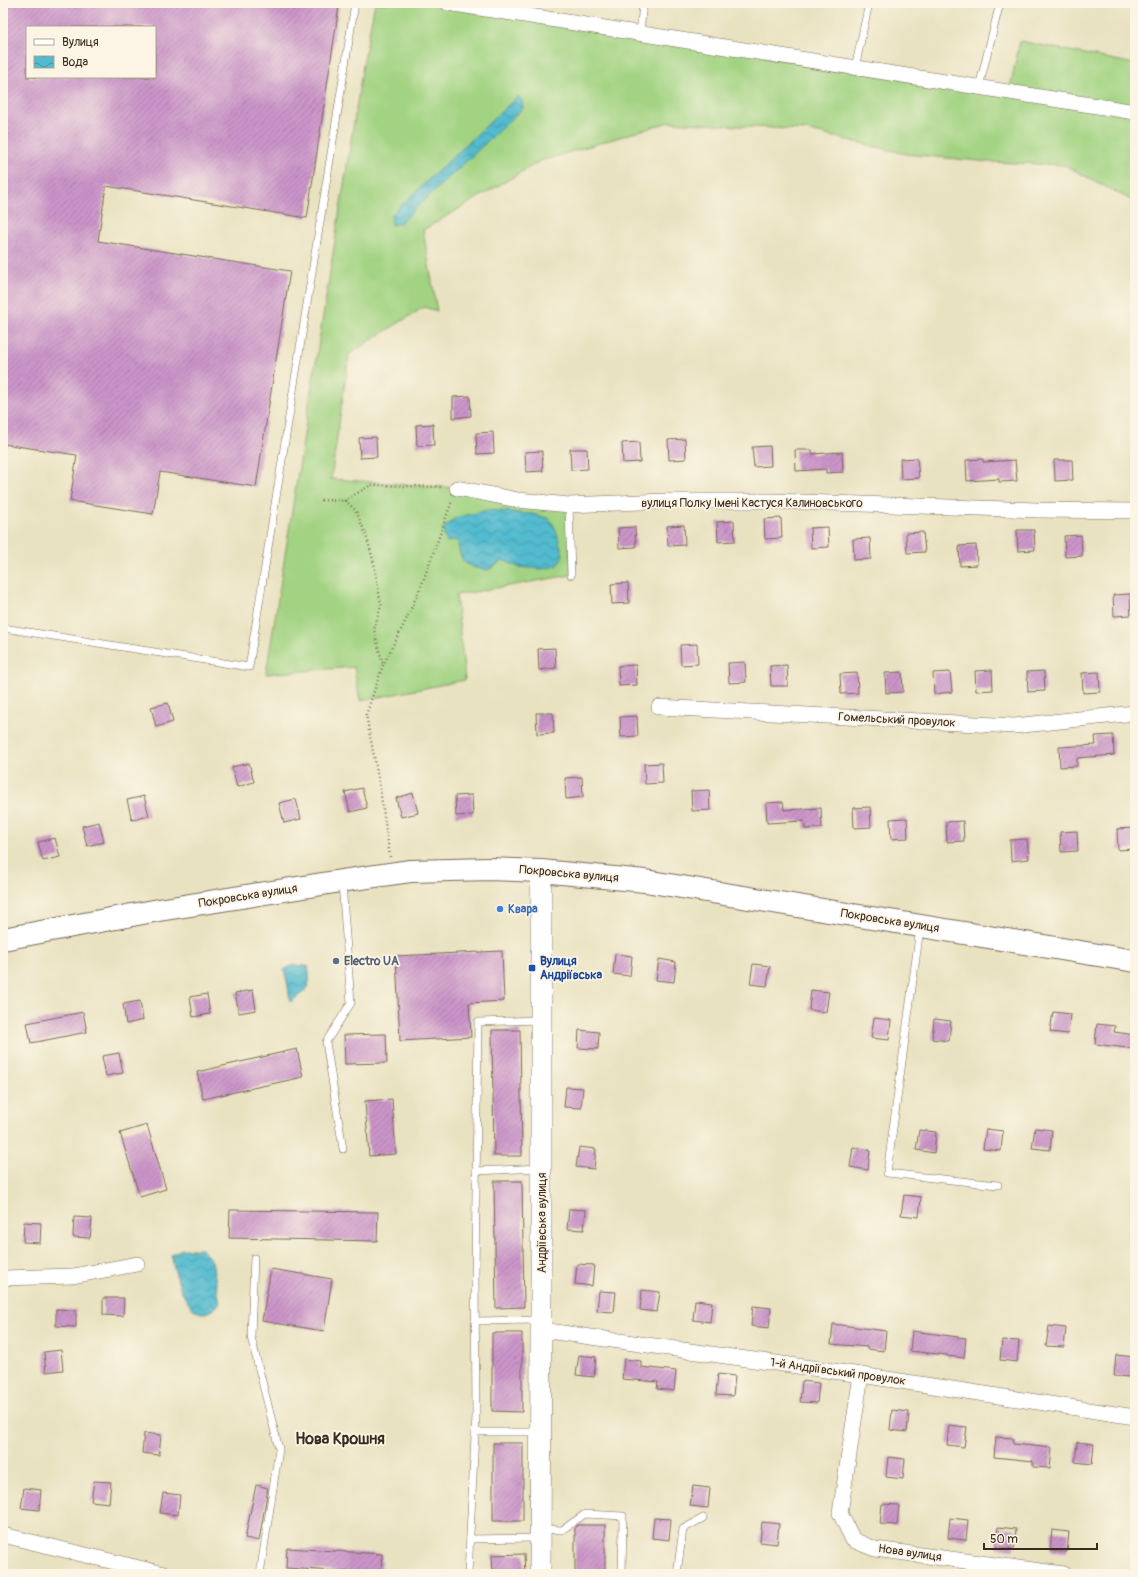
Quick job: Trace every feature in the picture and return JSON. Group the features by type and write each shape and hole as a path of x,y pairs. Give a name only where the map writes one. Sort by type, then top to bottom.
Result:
{"highway":[{"name":"Покровська вулиця","path":"3,939 159,910 393,873 410,871 490,869 541,871 645,881 1135,961"}],"street":[{"path":"448,3 487,6 640,34 1135,112"},
{"name":"вулиця Полку Імені Кастуся Калиновського","path":"457,488 518,500 569,505 665,501 772,500 1037,510 1135,511"},
{"name":"Гомельський провулок","path":"659,707 1014,726 1135,713"},
{"name":"Андріївська вулиця","path":"540,1574 542,1168 541,871"},
{"path":"3,1278 73,1276 137,1264"},
{"name":"1-й Андріївський провулок","path":"541,1325 1135,1417"},
{"name":"Нова вулиця","path":"861,1375 840,1513 853,1540 875,1549 1064,1574"},
{"path":"3,1535 164,1574"}],"lane":[{"path":"3,628 249,666 355,3"},
{"path":"640,34 643,3"},
{"path":"855,68 869,3"},
{"path":"979,87 1000,3"},
{"path":"569,505 571,575"},
{"path":"341,881 351,1003 326,1042 343,1149"},
{"path":"920,926 888,1173 998,1185"},
{"path":"468,1574 475,1432 478,1022 542,1020"},
{"path":"476,1171 542,1168"},
{"path":"254,1258 251,1337 279,1449 260,1574"},
{"path":"475,1321 541,1325"},
{"path":"475,1432 541,1432"},
{"path":"470,1538 540,1534 562,1530 585,1514 623,1516 622,1574"},
{"path":"677,1574 683,1529 703,1518"}],"path":[{"path":"321,500 344,501 371,485 457,488 419,591 383,665 366,715 379,782 393,873"},
{"path":"344,501 356,510 366,534 374,563 380,605 374,630 383,665"}],"green space":[{"path":"375,3 448,3 1009,92 1020,41 1135,64 1135,202 1064,165 989,162 906,154 806,130 669,122 540,161 423,230 437,311 424,307 349,354 331,479 457,488 569,505 571,575 456,595 465,680 360,701 354,667 266,674 363,65"}],"water":[{"path":"518,96 522,101 523,108 400,223 392,225 391,215"},
{"path":"488,510 532,514 550,519 556,530 563,555 557,566 542,569 518,567 503,560 488,570 469,566 460,555 458,541 454,540 447,542 444,536 444,527 458,517"},
{"path":"293,965 308,966 309,984 301,994 290,1002 284,970"},
{"path":"182,1249 201,1249 212,1261 220,1303 209,1312 200,1313 192,1308 180,1288 171,1254"}],"building":[{"path":"3,3 320,3 339,6 307,218 106,186 98,241 290,271 256,487 160,472 153,514 70,501 77,455 3,444"},
{"path":"470,396 471,416 453,418 453,397"},
{"path":"433,424 434,445 417,446 416,425"},
{"path":"493,432 494,453 477,454 476,433"},
{"path":"376,437 377,457 360,458 359,438"},
{"path":"685,439 686,459 669,460 668,440"},
{"path":"639,442 640,462 623,463 622,443"},
{"path":"770,446 771,466 754,467 752,447"},
{"path":"570,449 587,449 588,469 571,470"},
{"path":"795,450 812,450 812,454 842,452 843,472 826,473 826,469 796,471"},
{"path":"542,451 543,471 526,472 525,452"},
{"path":"917,458 919,478 901,479 900,459"},
{"path":"983,459 983,462 1015,460 1017,481 999,482 999,479 967,481 966,460"},
{"path":"1054,460 1072,460 1073,480 1055,481"},
{"path":"781,518 782,538 765,539 764,519"},
{"path":"734,521 735,541 718,542 717,522"},
{"path":"684,525 685,545 668,546 667,526"},
{"path":"635,527 636,547 619,548 618,528"},
{"path":"828,527 829,547 811,548 810,528"},
{"path":"1017,530 1034,530 1035,550 1018,551"},
{"path":"923,532 925,552 907,553 906,533"},
{"path":"1081,535 1082,556 1065,557 1064,536"},
{"path":"870,538 871,559 854,560 853,539"},
{"path":"976,545 977,565 960,566 959,546"},
{"path":"628,583 629,603 612,604 611,584"},
{"path":"1130,594 1131,615 1114,616 1113,595"},
{"path":"697,644 698,664 681,665 680,645"},
{"path":"555,648 556,668 539,670 538,649"},
{"path":"745,662 746,682 729,683 728,663"},
{"path":"636,665 637,685 619,686 618,666"},
{"path":"787,665 788,686 771,686 770,666"},
{"path":"992,670 993,690 976,691 975,671"},
{"path":"1044,671 1045,691 1028,692 1027,672"},
{"path":"902,672 903,692 886,693 885,673"},
{"path":"950,672 952,692 934,694 933,673"},
{"path":"1099,672 1100,692 1083,693 1082,673"},
{"path":"857,673 858,693 841,694 840,674"},
{"path":"168,703 173,722 156,727 151,707"},
{"path":"536,713 553,713 554,733 537,734"},
{"path":"637,716 638,736 621,737 620,717"},
{"path":"1113,735 1114,755 1077,758 1077,766 1060,767 1059,747 1096,745 1095,736"},
{"path":"249,763 254,782 237,787 232,767"},
{"path":"662,763 663,783 645,784 644,764"},
{"path":"582,777 583,797 566,799 565,778"},
{"path":"362,788 367,808 350,812 345,792"},
{"path":"709,790 710,810 692,811 691,791"},
{"path":"413,793 418,813 401,817 396,798"},
{"path":"472,795 473,815 456,816 455,796"},
{"path":"144,796 149,816 132,820 127,800"},
{"path":"296,799 301,819 284,823 279,803"},
{"path":"783,802 784,810 821,808 822,828 805,829 804,821 767,823 766,803"},
{"path":"870,807 871,827 854,828 853,808"},
{"path":"907,818 908,838 891,839 890,819"},
{"path":"963,821 964,841 947,842 946,822"},
{"path":"99,822 104,842 87,846 82,826"},
{"path":"1134,828 1135,849 1118,850 1117,829"},
{"path":"1077,831 1078,851 1061,852 1060,832"},
{"path":"55,838 60,857 43,861 38,842"},
{"path":"1027,839 1029,859 1011,861 1010,840"},
{"path":"502,951 504,1001 469,1003 471,1037 400,1041 396,956"},
{"path":"615,954 632,956 630,976 613,974"},
{"path":"659,959 676,962 674,982 656,980"},
{"path":"753,964 770,966 767,986 750,984"},
{"path":"253,990 256,1010 239,1013 235,993"},
{"path":"811,990 829,992 826,1012 809,1010"},
{"path":"207,994 210,1014 193,1017 190,997"},
{"path":"140,1001 143,1020 126,1024 123,1004"},
{"path":"83,1012 87,1032 31,1043 27,1023"},
{"path":"1053,1012 1070,1014 1068,1034 1050,1032"},
{"path":"874,1018 891,1020 889,1040 871,1038"},
{"path":"934,1019 951,1021 949,1041 932,1039"},
{"path":"1097,1024 1115,1026 1114,1032 1135,1035 1135,1049 1095,1044"},
{"path":"492,1030 520,1030 522,1156 494,1156"},
{"path":"579,1030 599,1032 598,1049 578,1048"},
{"path":"386,1034 387,1063 345,1064 344,1035"},
{"path":"297,1049 303,1077 203,1099 197,1072"},
{"path":"119,1053 123,1073 106,1076 102,1056"},
{"path":"566,1087 583,1088 581,1108 564,1107"},
{"path":"392,1099 396,1154 369,1156 365,1101"},
{"path":"147,1125 166,1189 140,1197 120,1133"},
{"path":"1035,1128 1052,1130 1050,1150 1032,1148"},
{"path":"986,1129 1003,1131 1001,1151 983,1149"},
{"path":"919,1130 936,1132 934,1153 916,1150"},
{"path":"579,1147 596,1149 594,1169 576,1167"},
{"path":"853,1147 870,1150 868,1170 850,1167"},
{"path":"494,1181 522,1181 524,1307 496,1308"},
{"path":"904,1195 921,1197 919,1217 901,1215"},
{"path":"569,1209 586,1210 584,1230 567,1229"},
{"path":"230,1210 378,1212 377,1241 229,1238"},
{"path":"74,1217 92,1218 90,1238 73,1237"},
{"path":"24,1222 41,1223 40,1243 23,1242"},
{"path":"577,1264 594,1265 592,1286 575,1284"},
{"path":"271,1269 332,1279 324,1331 262,1321"},
{"path":"642,1290 660,1292 657,1312 640,1310"},
{"path":"599,1291 616,1292 614,1312 597,1311"},
{"path":"103,1298 124,1298 123,1316 103,1315"},
{"path":"695,1300 712,1302 710,1322 693,1320"},
{"path":"753,1306 771,1308 769,1328 751,1326"},
{"path":"56,1309 76,1310 76,1327 56,1326"},
{"path":"833,1324 886,1331 884,1351 867,1349 867,1347 831,1344"},
{"path":"1049,1326 1066,1328 1064,1347 1046,1346"},
{"path":"912,1331 966,1338 964,1358 910,1351"},
{"path":"492,1333 522,1333 522,1412 492,1411"},
{"path":"1002,1340 1019,1341 1017,1362 1000,1360"},
{"path":"61,1350 63,1370 46,1372 44,1352"},
{"path":"579,1355 596,1357 594,1377 576,1375"},
{"path":"1116,1355 1134,1357 1132,1377 1114,1376"},
{"path":"624,1359 641,1361 641,1367 676,1371 674,1391 657,1389 658,1382 622,1379"},
{"path":"718,1374 735,1376 733,1396 716,1395"},
{"path":"802,1381 819,1383 817,1403 800,1402"},
{"path":"892,1410 909,1412 907,1432 890,1430"},
{"path":"949,1425 967,1427 964,1447 947,1445"},
{"path":"144,1433 161,1435 159,1455 142,1453"},
{"path":"996,1437 1013,1438 1013,1444 1052,1448 1050,1468 1033,1467 1033,1461 994,1457"},
{"path":"1077,1442 1094,1444 1092,1464 1075,1462"},
{"path":"493,1443 523,1443 523,1521 493,1521"},
{"path":"888,1457 905,1459 903,1479 886,1477"},
{"path":"94,1481 111,1482 109,1503 91,1501"},
{"path":"256,1485 268,1488 259,1541 245,1538"},
{"path":"693,1486 710,1488 708,1508 690,1506"},
{"path":"24,1488 41,1490 39,1510 21,1508"},
{"path":"163,1493 180,1495 178,1515 160,1513"},
{"path":"882,1504 899,1505 897,1525 880,1524"},
{"path":"654,1518 671,1519 669,1540 652,1538"},
{"path":"950,1518 968,1520 966,1540 948,1538"},
{"path":"762,1522 779,1524 777,1544 760,1542"},
{"path":"578,1525 605,1525 605,1574 575,1574 575,1527"},
{"path":"998,1527 1016,1529 1014,1549 996,1547"},
{"path":"1052,1530 1069,1532 1067,1552 1050,1551"},
{"path":"287,1548 382,1554 381,1574 286,1568"},
{"path":"524,1554 525,1574 493,1574 492,1555"}],"place":[{"name":"Квара","path":"500,909"},
{"name":"Electro UA","path":"336,961"},
{"name":"Вулиця Андріївська","path":"532,968"}],"district":[{"name":"Нова Крошня","path":"340,1439"}]}
